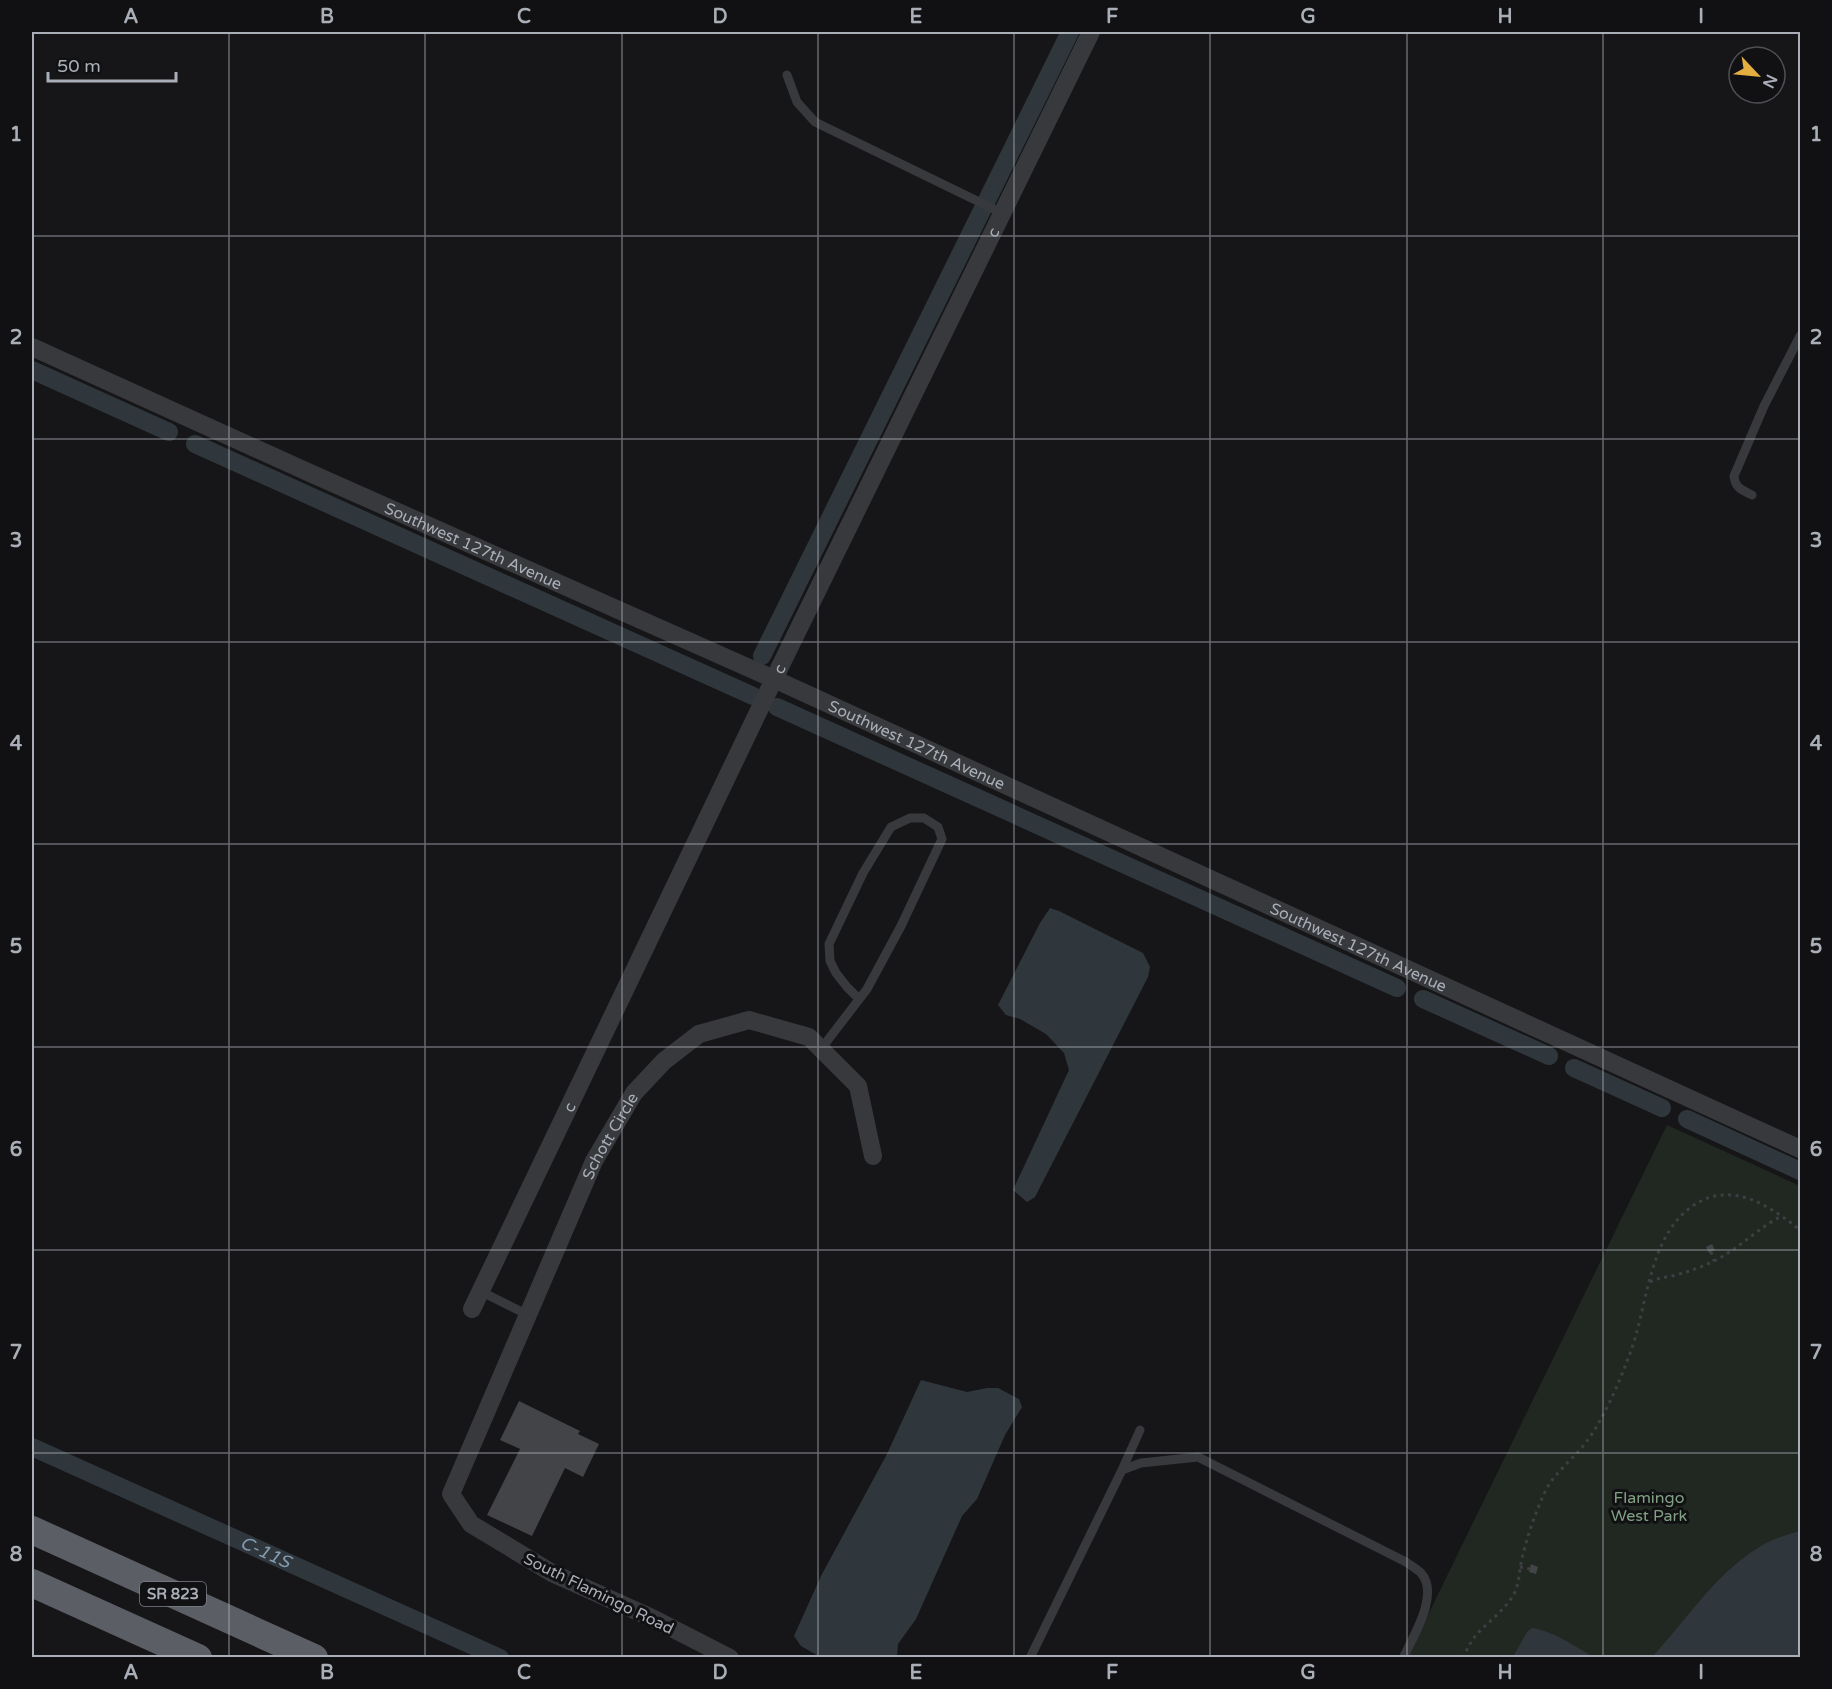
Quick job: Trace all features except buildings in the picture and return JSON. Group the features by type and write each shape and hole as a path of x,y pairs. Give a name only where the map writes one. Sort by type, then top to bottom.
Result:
{"highway":[{"name":"SR 823","path":"32,1530 314,1658"},
{"name":"SR 823","path":"32,1583 198,1658"}],"street":[{"name":"c","path":"472,1309 999,212 1091,32"},
{"name":"Southwest 127th Avenue","path":"32,347 774,679 1800,1149"},
{"name":"Schott Circle","path":"451,1494 594,1161 634,1093 664,1061 699,1034 749,1020 809,1037 858,1086 873,1156"},
{"name":"South Flamingo Road","path":"451,1494 471,1524 552,1573 652,1618 730,1658"}],"lane":[{"path":"787,75 797,102 815,122 999,212"},
{"path":"1752,495 1736,485 1734,476 1764,406 1800,336"},
{"path":"821,1049 860,999 867,990 902,926 942,839 938,827 924,818 910,818 891,827 863,873 829,944 830,961 836,973 860,999"},
{"path":"480,1291 528,1315"},
{"path":"1030,1658 1140,1430"},
{"path":"1122,1470 1141,1463 1198,1457 1406,1562 1421,1573 1428,1592 1420,1622 1402,1658"}],"path":[{"path":"1463,1658 1476,1636 1509,1601 1516,1588 1529,1534 1544,1493 1554,1478 1589,1439 1616,1388 1635,1338 1644,1296 1659,1252 1674,1225 1685,1212 1706,1198 1722,1194 1736,1195 1769,1207 1800,1230"},
{"path":"1650,1282 1657,1278 1666,1278 1694,1270 1714,1261 1782,1216"},
{"path":"1711,1252 1714,1261"},
{"path":"1520,1567 1530,1569"}],"green space":[{"name":"Flamingo West Park","path":"1667,1125 1800,1186 1800,1657 1407,1658"}],"shaded area":[{"path":"1050,908 1143,953 1150,967 1148,977 1035,1197 1027,1202 1013,1190 1069,1070 1064,1053 1046,1034 1020,1019 1006,1015 998,1005"},
{"path":"921,1380 967,1392 998,1388 1019,1399 1022,1407 1005,1435 977,1499 962,1516 916,1619 898,1644 897,1657 820,1657 801,1646 794,1636 821,1576 887,1454"},
{"path":"1800,1531 1800,1657 1652,1657 1714,1585 1742,1559 1768,1543"},
{"path":"1532,1628 1556,1636 1594,1657 1513,1657 1527,1632"}],"waterway":[{"path":"762,656 1070,32"},
{"path":"32,370 169,432"},
{"path":"195,444 753,696"},
{"path":"777,707 1397,988"},
{"path":"1423,999 1549,1056"},
{"path":"1574,1068 1662,1108"},
{"path":"1687,1119 1800,1171"},
{"name":"C-11S","path":"32,1447 500,1658"}]}
